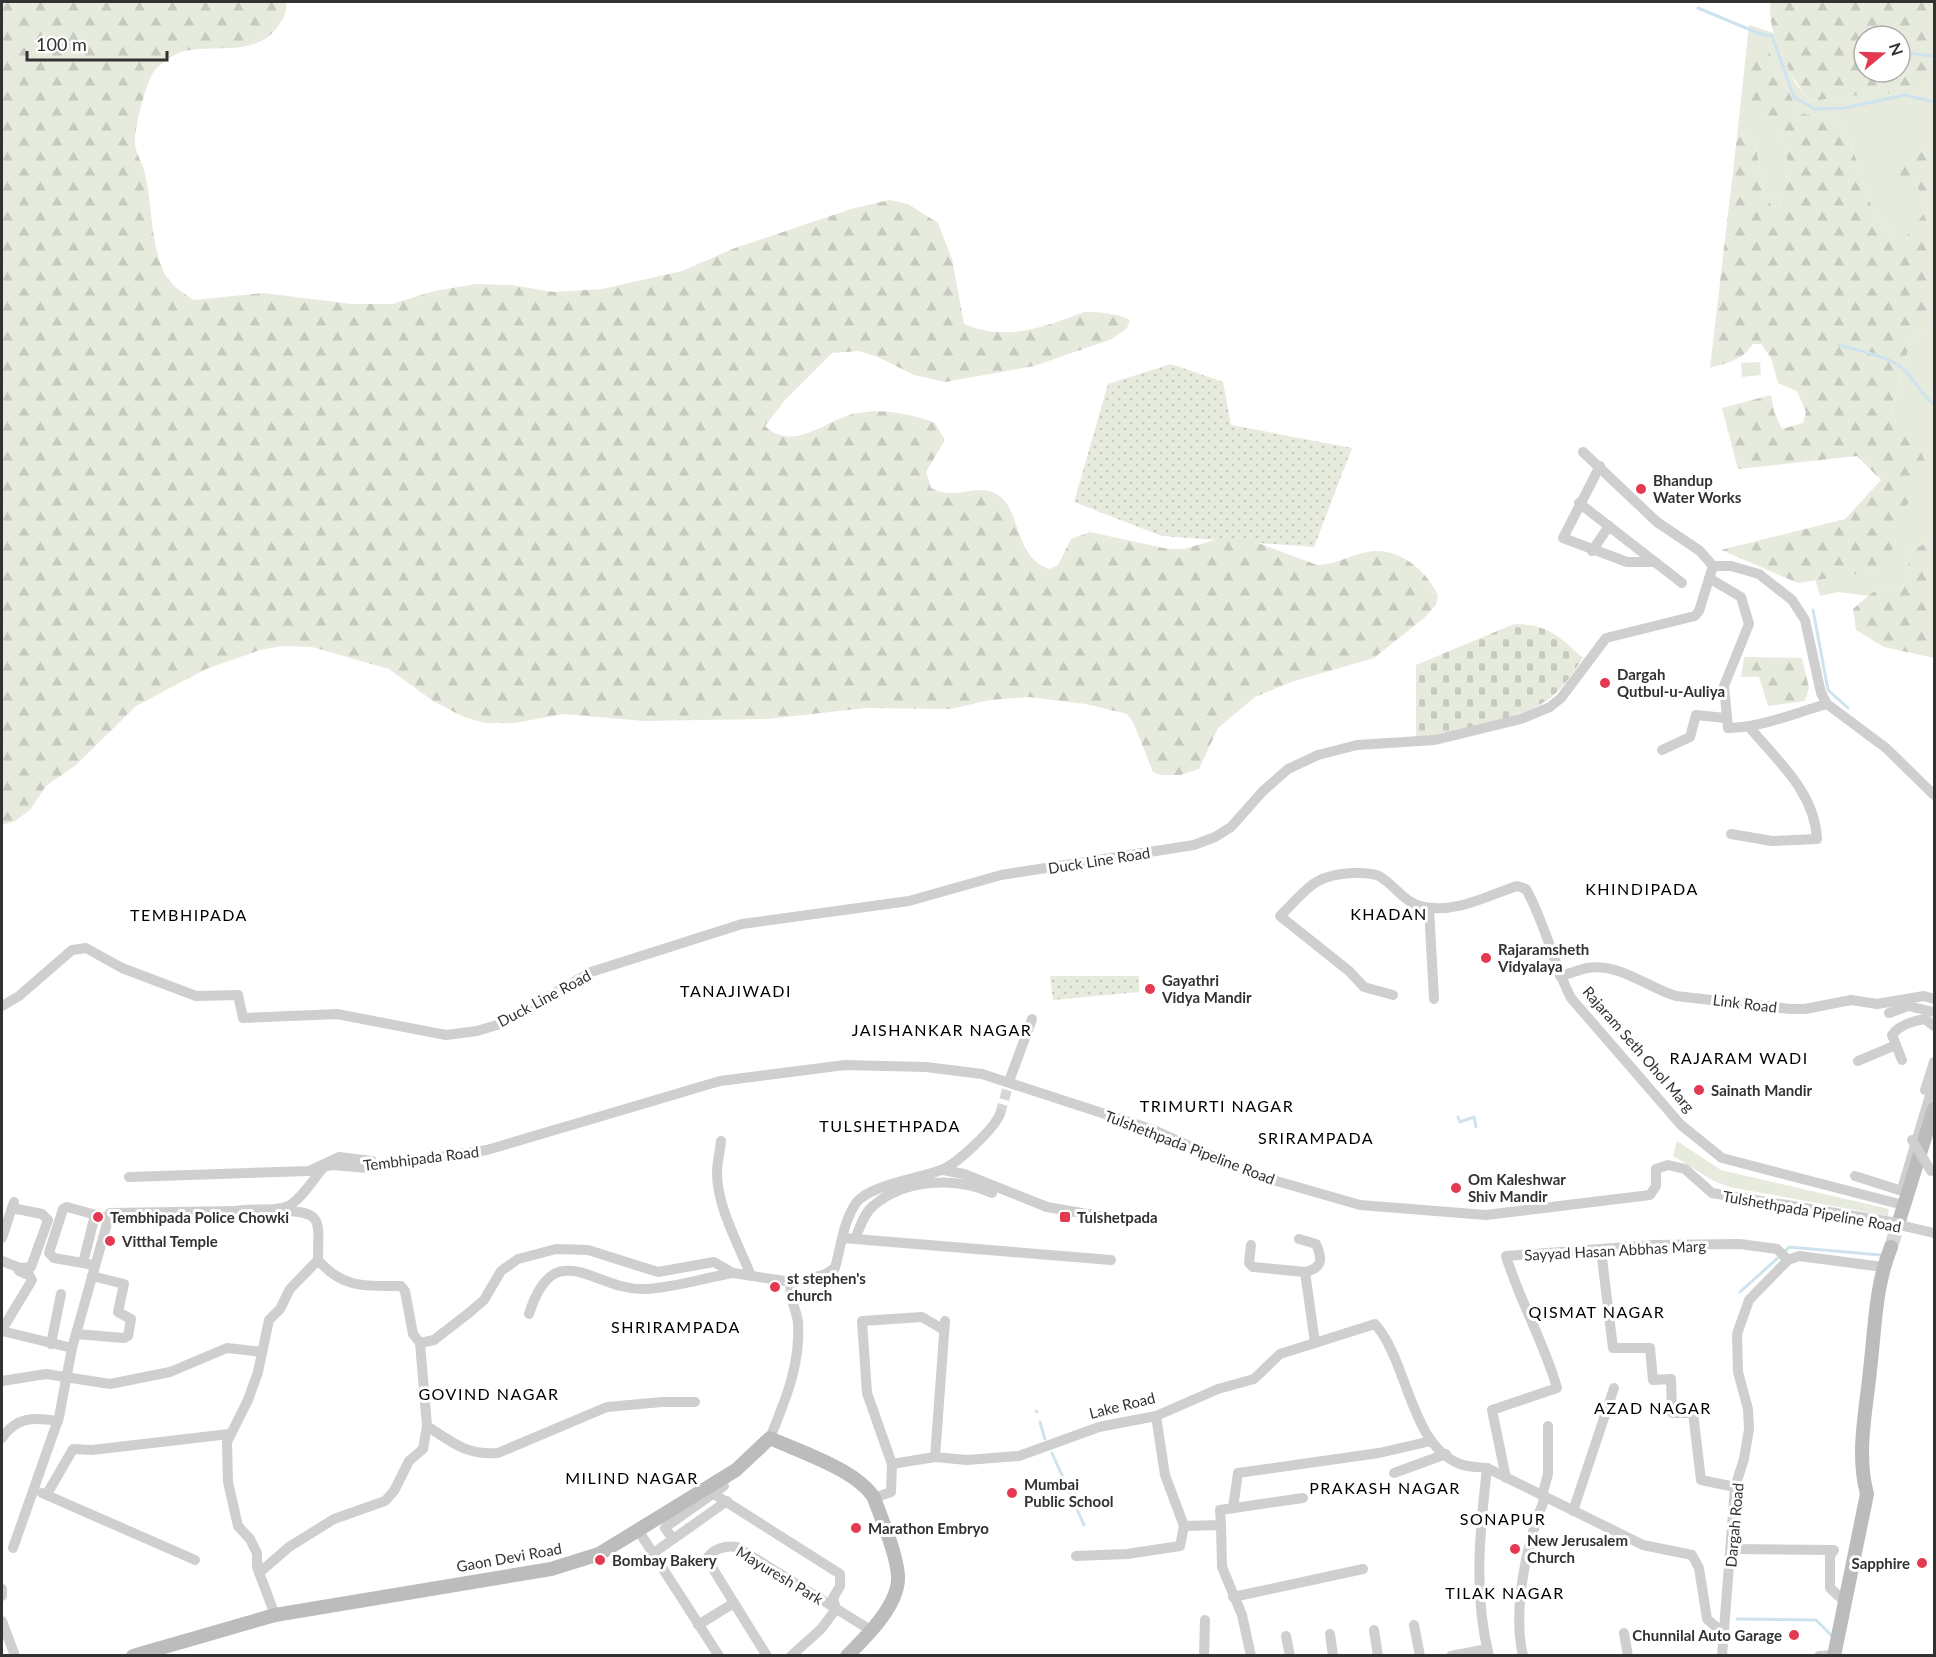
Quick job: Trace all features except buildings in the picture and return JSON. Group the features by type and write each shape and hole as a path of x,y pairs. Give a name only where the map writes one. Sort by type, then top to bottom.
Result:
{"street":[{"path":"1583,452 1658,522 1700,551 1713,566 1731,566 1759,574 1792,600 1805,620 1821,693 1827,704 1886,748 1935,795"},
{"path":"1600,466 1563,538 1592,551 1626,562 1655,562"},
{"path":"1579,503 1682,583"},
{"path":"1592,551 1609,526"},
{"name":"Duck Line Road","path":"2,1006 19,996 72,950 86,948 122,968 195,996 238,995 243,1018 337,1014 446,1035 477,1031 500,1024 591,972 742,924 909,901 1000,875 1194,845 1215,837 1231,827 1263,791 1288,769 1318,755 1357,745 1435,740 1521,719 1550,707 1561,698 1606,638 1695,616 1700,611 1713,566"},
{"path":"1709,578 1741,597 1749,624 1724,686 1725,718 1728,728 1750,728 1792,712 1827,704"},
{"path":"1662,750 1690,737 1696,715 1725,718"},
{"path":"1731,834 1772,841 1817,839 1813,810 1804,793 1750,728"},
{"path":"1394,995 1364,987 1349,971 1280,916 1318,879 1330,874 1366,873 1378,876 1406,899 1429,908 1434,999"},
{"name":"Rajaram Seth Ohol Marg","path":"1429,908 1445,910 1517,886 1526,889 1535,905 1560,976 1571,998 1681,1125 1722,1158 1887,1202 1901,1218"},
{"name":"Link Road","path":"1560,976 1587,968 1607,968 1636,977 1660,991 1676,996 1790,1009 1805,1009 1851,1000 1877,1004 1924,996 1935,999"},
{"path":"1889,1013 1908,1006 1935,1012"},
{"path":"982,1074 991,1071 1012,1074 1032,1019"},
{"path":"1902,1060 1892,1035 1894,1031 1912,1022 1925,1019 1935,1026"},
{"path":"1858,1061 1896,1044"},
{"path":"1933,1172 1912,1140 1913,1128 1935,1062"},
{"name":"Tulshethpada Pipeline Road","path":"845,1065 926,1067 982,1074 1154,1130 1252,1174 1360,1205 1486,1215 1650,1194 1656,1185 1656,1169 1668,1165 1685,1168 1712,1194 1901,1218 1935,1233"},
{"name":"Tembhipada Road","path":"107,1218 110,1212 120,1211 236,1211 250,1208 281,1208 294,1201 324,1167 332,1165 367,1168 487,1150 720,1081 845,1065"},
{"path":"1855,1176 1899,1190 1903,1187 1935,1082"},
{"path":"1901,1218 1935,1109"},
{"path":"943,1170 983,1136 1000,1114"},
{"path":"721,1141 717,1173 721,1193 731,1231 751,1275"},
{"path":"129,1177 309,1171 339,1157 373,1161 382,1165"},
{"path":"849,1238 845,1224 857,1201 902,1179 943,1170 964,1174 1047,1207 1099,1216"},
{"path":"529,1314 537,1289 556,1273 575,1269 612,1282 644,1289 733,1273 791,1282 824,1275 835,1268 849,1238 872,1207 917,1184 930,1181 961,1184 992,1193"},
{"path":"1887,1202 1891,1188"},
{"path":"76,1334 124,1338 128,1336 131,1319 117,1312 124,1284 90,1268 54,1258 49,1253 63,1209 107,1218 90,1268"},
{"path":"2,1238 9,1211 42,1214 48,1220 31,1267 20,1268 2,1263"},
{"path":"236,1211 301,1211 313,1215 318,1221 318,1260 326,1269 355,1286 401,1286 405,1291 413,1334 420,1343 427,1426 423,1449 409,1461 394,1491 385,1502 334,1519 289,1547 259,1573"},
{"path":"13,1548 58,1421 90,1268 95,1215"},
{"path":"849,1238 1111,1260"},
{"path":"1251,1245 1250,1263 1252,1267 1305,1272 1315,1269 1320,1265 1321,1258 1316,1244 1299,1239"},
{"name":"Sayyad Hasan Abbhas Marg","path":"1506,1478 1492,1410 1557,1388 1550,1362 1516,1289 1506,1256 1653,1245 1740,1244 1783,1255"},
{"path":"1819,1656 1834,1655 1867,1494 1862,1473 1861,1450 1876,1310 1883,1267 1891,1247"},
{"path":"420,1343 434,1340 471,1312 484,1300 501,1271 518,1259 556,1250 588,1250 649,1271 714,1262 733,1273"},
{"path":"1601,1250 1613,1348 1650,1348 1653,1380 1671,1379 1672,1413 1693,1413 1701,1480 1735,1487"},
{"path":"1783,1255 1883,1267"},
{"name":"Dargah Road","path":"1722,1656 1735,1487 1744,1459 1749,1429 1748,1409 1738,1372 1737,1334 1749,1300 1783,1255"},
{"path":"275,1615 259,1573 256,1553 250,1539 238,1526 228,1482 230,1434 248,1400 269,1320 280,1309 290,1288 318,1260"},
{"path":"2,1263 32,1277 2,1332 72,1348"},
{"path":"1305,1272 1315,1343"},
{"name":"Gaon Devi Road","path":"133,1656 161,1651 275,1615 551,1569 599,1554 710,1491 770,1438 794,1378 798,1322 789,1290 791,1282"},
{"path":"51,1344 61,1294"},
{"path":"874,1498 891,1492 892,1464 867,1394 862,1321 922,1317 945,1325 935,1457"},
{"name":"Lake Road","path":"892,1464 935,1457 967,1460 1019,1456 1099,1427 1156,1416 1218,1389 1254,1379 1280,1354 1376,1324 1389,1343 1431,1441 1459,1464 1487,1468 1643,1545 1692,1555 1699,1569 1707,1619 1724,1634"},
{"path":"2,1381 46,1374 111,1384 170,1372 227,1348 262,1352"},
{"path":"1573,1511 1614,1388"},
{"path":"427,1426 465,1451 481,1454 498,1453 607,1407 662,1402 695,1402"},
{"path":"1076,1556 1127,1554 1180,1546 1184,1526 1165,1475 1156,1416"},
{"path":"2,1438 11,1425 40,1418 58,1421"},
{"path":"1523,1656 1520,1644 1521,1603 1530,1538 1548,1474 1548,1426"},
{"path":"47,1494 73,1449 92,1450 230,1434"},
{"path":"770,1438 841,1471 869,1490 874,1498 898,1575 891,1605 891,1618 845,1656"},
{"path":"1233,1508 1238,1473 1379,1453 1431,1441"},
{"path":"1394,1473 1446,1454"},
{"path":"1450,1656 1488,1652 1480,1616 1478,1581 1487,1468"},
{"path":"673,1539 665,1528 710,1491 724,1486"},
{"path":"34,1489 195,1560"},
{"path":"710,1491 838,1570 841,1578 833,1598 836,1609 872,1633"},
{"path":"1251,1656 1242,1615 1222,1567 1220,1510 1303,1498"},
{"path":"652,1554 727,1501"},
{"path":"1184,1526 1221,1525"},
{"path":"638,1530 719,1656"},
{"name":"Mayuresh Park","path":"734,1603 707,1559 709,1554 725,1546 737,1547 836,1609"},
{"path":"1732,1549 1834,1550 1830,1556 1830,1588 1844,1601"},
{"path":"1233,1597 1363,1569"},
{"path":"2,1589 2,1596"},
{"path":"698,1625 734,1603 767,1656"},
{"path":"791,1656 821,1629 836,1609"},
{"path":"1204,1656 1205,1620"},
{"path":"2,1621 15,1656"},
{"path":"1414,1624 1420,1656"},
{"path":"1374,1630 1378,1656"},
{"path":"855,1656 872,1633"},
{"path":"1624,1633 1628,1656"},
{"path":"1330,1634 1333,1656"},
{"path":"1286,1636 1290,1656"}],"green space":[{"path":"2,2 286,2 283,18 278,26 260,42 238,47 190,50 175,55 155,70 144,94 136,128 135,144 148,187 157,252 169,280 193,300 263,293 352,304 392,304 434,291 476,284 511,285 553,292 602,289 682,271 735,248 851,209 889,200 908,204 938,223 952,259 964,324 995,332 1010,332 1040,327 1091,312 1108,313 1130,320 1127,328 1112,339 1034,366 945,382 914,375 878,357 859,351 832,353 785,400 765,426 776,434 799,436 846,416 878,411 907,415 935,423 945,440 926,472 931,488 949,493 982,490 998,495 1011,511 1029,554 1037,563 1049,569 1058,565 1071,539 1090,532 1168,549 1184,549 1221,538 1239,536 1317,565 1367,552 1378,551 1400,556 1419,569 1433,586 1438,596 1436,605 1424,618 1374,658 1291,682 1255,697 1218,728 1199,769 1180,775 1162,775 1153,772 1133,722 1127,714 1086,704 1029,697 990,700 950,709 866,708 767,719 644,721 563,714 515,723 485,723 464,717 433,701 389,669 312,647 282,646 260,650 206,669 136,706 76,765 46,786 30,810 15,821 2,825"},
{"path":"1771,2 1934,2 1934,83 1908,95 1878,93 1810,101 1788,68 1772,26"},
{"path":"1749,25 1774,33 1795,83 1810,101 1878,93 1908,95 1934,83 1934,160 1920,151 1914,181 1928,208 1907,237 1894,235 1875,217 1846,129 1833,119 1799,113 1770,53 1761,112 1781,126 1790,176 1780,204 1772,207 1762,184 1755,140 1746,134 1737,137"},
{"path":"1758,45 1770,53 1799,113 1833,119 1846,129 1875,217 1894,235 1907,236 1928,208 1914,181 1901,178 1894,155 1899,146 1920,151 1934,160 1934,324 1911,339 1891,414 1921,452 1928,469 1906,507 1910,517 1886,561 1875,571 1798,583 1721,550 1845,519 1881,480 1857,456 1738,469 1722,408 1771,395 1774,412 1782,429 1803,423 1806,412 1797,391 1778,383 1771,358 1761,344 1753,344 1739,357 1710,368 1737,137 1746,134 1755,140 1762,184 1772,207 1780,204 1790,176 1781,127 1761,112 1747,95 1750,47"},
{"path":"1934,324 1934,537 1911,552 1903,588 1873,592 1869,596 1838,592 1820,596 1815,579 1876,571 1906,507 1903,431 1891,414 1911,339"},
{"path":"1760,362 1761,375 1742,377 1741,363"},
{"path":"1171,364 1223,382 1231,425 1352,448 1314,547 1162,536 1074,502 1108,384"},
{"path":"1934,537 1934,658 1884,647 1856,630 1853,609 1873,592 1903,588 1911,552"},
{"path":"1514,624 1544,629 1567,643 1583,658 1557,692 1528,711 1490,724 1416,740 1416,665"},
{"path":"1744,657 1802,658 1809,688 1805,701 1768,706 1759,677 1741,677"},
{"path":"1050,976 1139,976 1139,992 1053,1000"},
{"path":"1677,1141 1721,1170 1889,1209 1888,1216 1729,1187 1714,1181 1673,1156"}],"waterway":[{"path":"1698,8 1758,33 1772,36 1794,97 1815,109 1844,108 1905,95 1934,102"},
{"path":"1912,53 1934,56"},
{"path":"1839,345 1895,363 1934,404"},
{"path":"1813,610 1828,690 1848,708"},
{"path":"1458,1117 1460,1122 1474,1117 1476,1127"},
{"path":"1785,1252 1789,1247 1880,1255"},
{"path":"1740,1292 1780,1256"},
{"path":"1040,1422 1045,1439"},
{"path":"1052,1453 1084,1525"},
{"path":"1737,1619 1816,1620 1832,1636"}],"tunnel":[{"path":"1000,1114 1011,1076"},
{"path":"1891,1247 1900,1218"}],"place":[{"name":"Bhandup Water Works","path":"1641,489"},
{"name":"Dargah Qutbul-u-Auliya","path":"1605,683"},
{"name":"Rajaramsheth Vidyalaya","path":"1486,958"},
{"name":"Gayathri Vidya Mandir","path":"1150,989"},
{"name":"Sainath Mandir","path":"1699,1090"},
{"name":"Om Kaleshwar Shiv Mandir","path":"1456,1188"},
{"name":"Tembhipada Police Chowki","path":"98,1217"},
{"name":"Tulshetpada","path":"1065,1217"},
{"name":"Vitthal Temple","path":"110,1241"},
{"name":"st stephen's church","path":"775,1287"},
{"name":"Mumbai Public School","path":"1012,1493"},
{"name":"Marathon Embryo","path":"856,1528"},
{"name":"New Jerusalem Church","path":"1515,1549"},
{"name":"Bombay Bakery","path":"600,1560"},
{"name":"Sapphire","path":"1922,1563"},
{"name":"Chunnilal Auto Garage","path":"1794,1635"}],"district":[{"name":"KHINDIPADA","path":"1642,888"},
{"name":"KHADAN","path":"1389,913"},
{"name":"TEMBHIPADA","path":"189,914"},
{"name":"TANAJIWADI","path":"736,990"},
{"name":"JAISHANKAR NAGAR","path":"942,1029"},
{"name":"RAJARAM WADI","path":"1739,1057"},
{"name":"TRIMURTI NAGAR","path":"1217,1105"},
{"name":"TULSHETHPADA","path":"890,1125"},
{"name":"SRIRAMPADA","path":"1316,1137"},
{"name":"QISMAT NAGAR","path":"1597,1311"},
{"name":"SHRIRAMPADA","path":"676,1326"},
{"name":"GOVIND NAGAR","path":"489,1393"},
{"name":"AZAD NAGAR","path":"1653,1407"},
{"name":"MILIND NAGAR","path":"632,1477"},
{"name":"PRAKASH NAGAR","path":"1385,1487"},
{"name":"SONAPUR","path":"1503,1518"},
{"name":"TILAK NAGAR","path":"1505,1592"}]}
